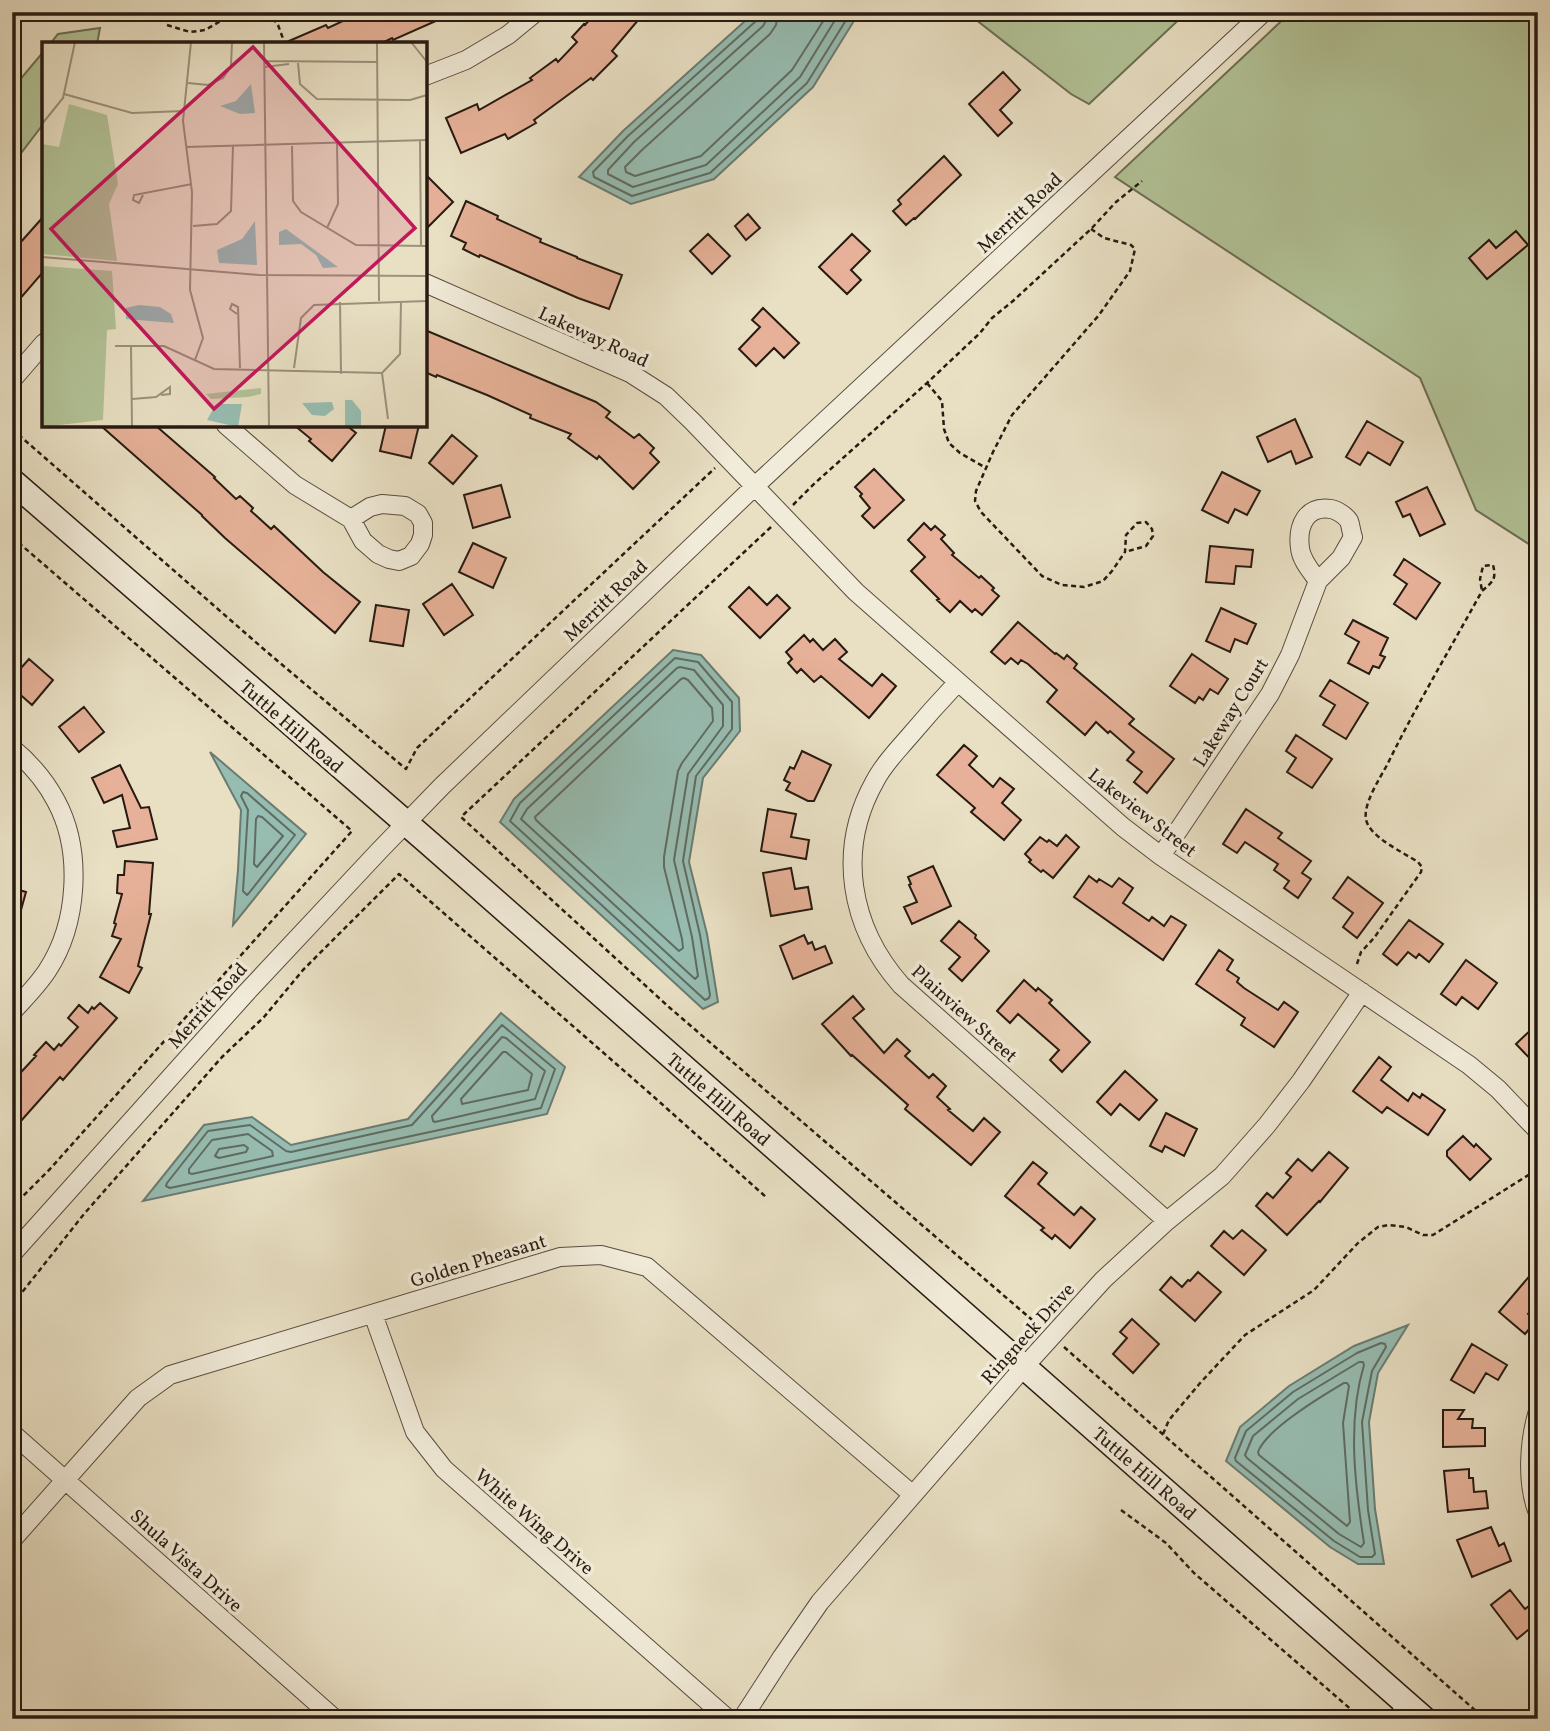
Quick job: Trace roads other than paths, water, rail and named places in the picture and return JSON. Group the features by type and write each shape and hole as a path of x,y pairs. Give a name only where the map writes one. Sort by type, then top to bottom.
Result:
{"main road":[{"name":"Tuttle Hill Road","path":"12,481 1024,1367 1409,1714"}],"street":[{"path":"427,75 466,60 508,35 536,12"},
{"name":"Merritt Road","path":"12,1254 246,993 406,824 517,712 754,487 1264,12"},
{"name":"Lakeway Road","path":"427,284 630,373 666,396 754,487"},
{"path":"12,380 42,345"},
{"path":"228,427 295,485 351,519"},
{"name":"Lakeview Street","path":"754,487 856,592 1123,827 1161,856 1469,1065 1498,1088 1538,1131"},
{"name":"Lakeway Court","path":"1161,856 1270,694 1290,654 1318,581"},
{"name":"Plainview Street","path":"958,682 882,768 869,792 854,839 853,876 857,906 865,929 886,968 901,985 1167,1221"},
{"path":"12,748 31,764 57,802 68,834 74,883 68,921 56,954 34,988 12,1012"},
{"name":"Ringneck Drive","path":"741,1719 820,1602 1103,1280 1167,1221 1222,1176 1301,1081 1362,992"},
{"name":"Golden Pheasant","path":"65,1480 138,1398 170,1375 560,1257 601,1255 647,1267 913,1495"},
{"name":"White Wing Drive","path":"373,1314 415,1432 444,1469 728,1719"},
{"path":"1538,1411 1530,1456 1538,1513"},
{"name":"Shula Vista Drive","path":"12,1433 335,1719"},
{"path":"12,1540 65,1480"}],"water":[{"path":"755,12 853,12 857,16 813,87 714,179 631,204 579,177 623,131"},
{"path":"673,650 701,655 739,698 740,731 703,778 689,862 707,934 718,1002 703,1009 500,822 514,799"},
{"path":"210,752 306,834 233,925 241,810"},
{"path":"501,1013 565,1067 547,1114 143,1201 204,1125 252,1117 291,1145 408,1119"},
{"path":"1408,1325 1378,1373 1369,1422 1375,1509 1384,1564 1358,1564 1330,1547 1226,1461 1240,1427 1289,1386 1354,1346"}]}
